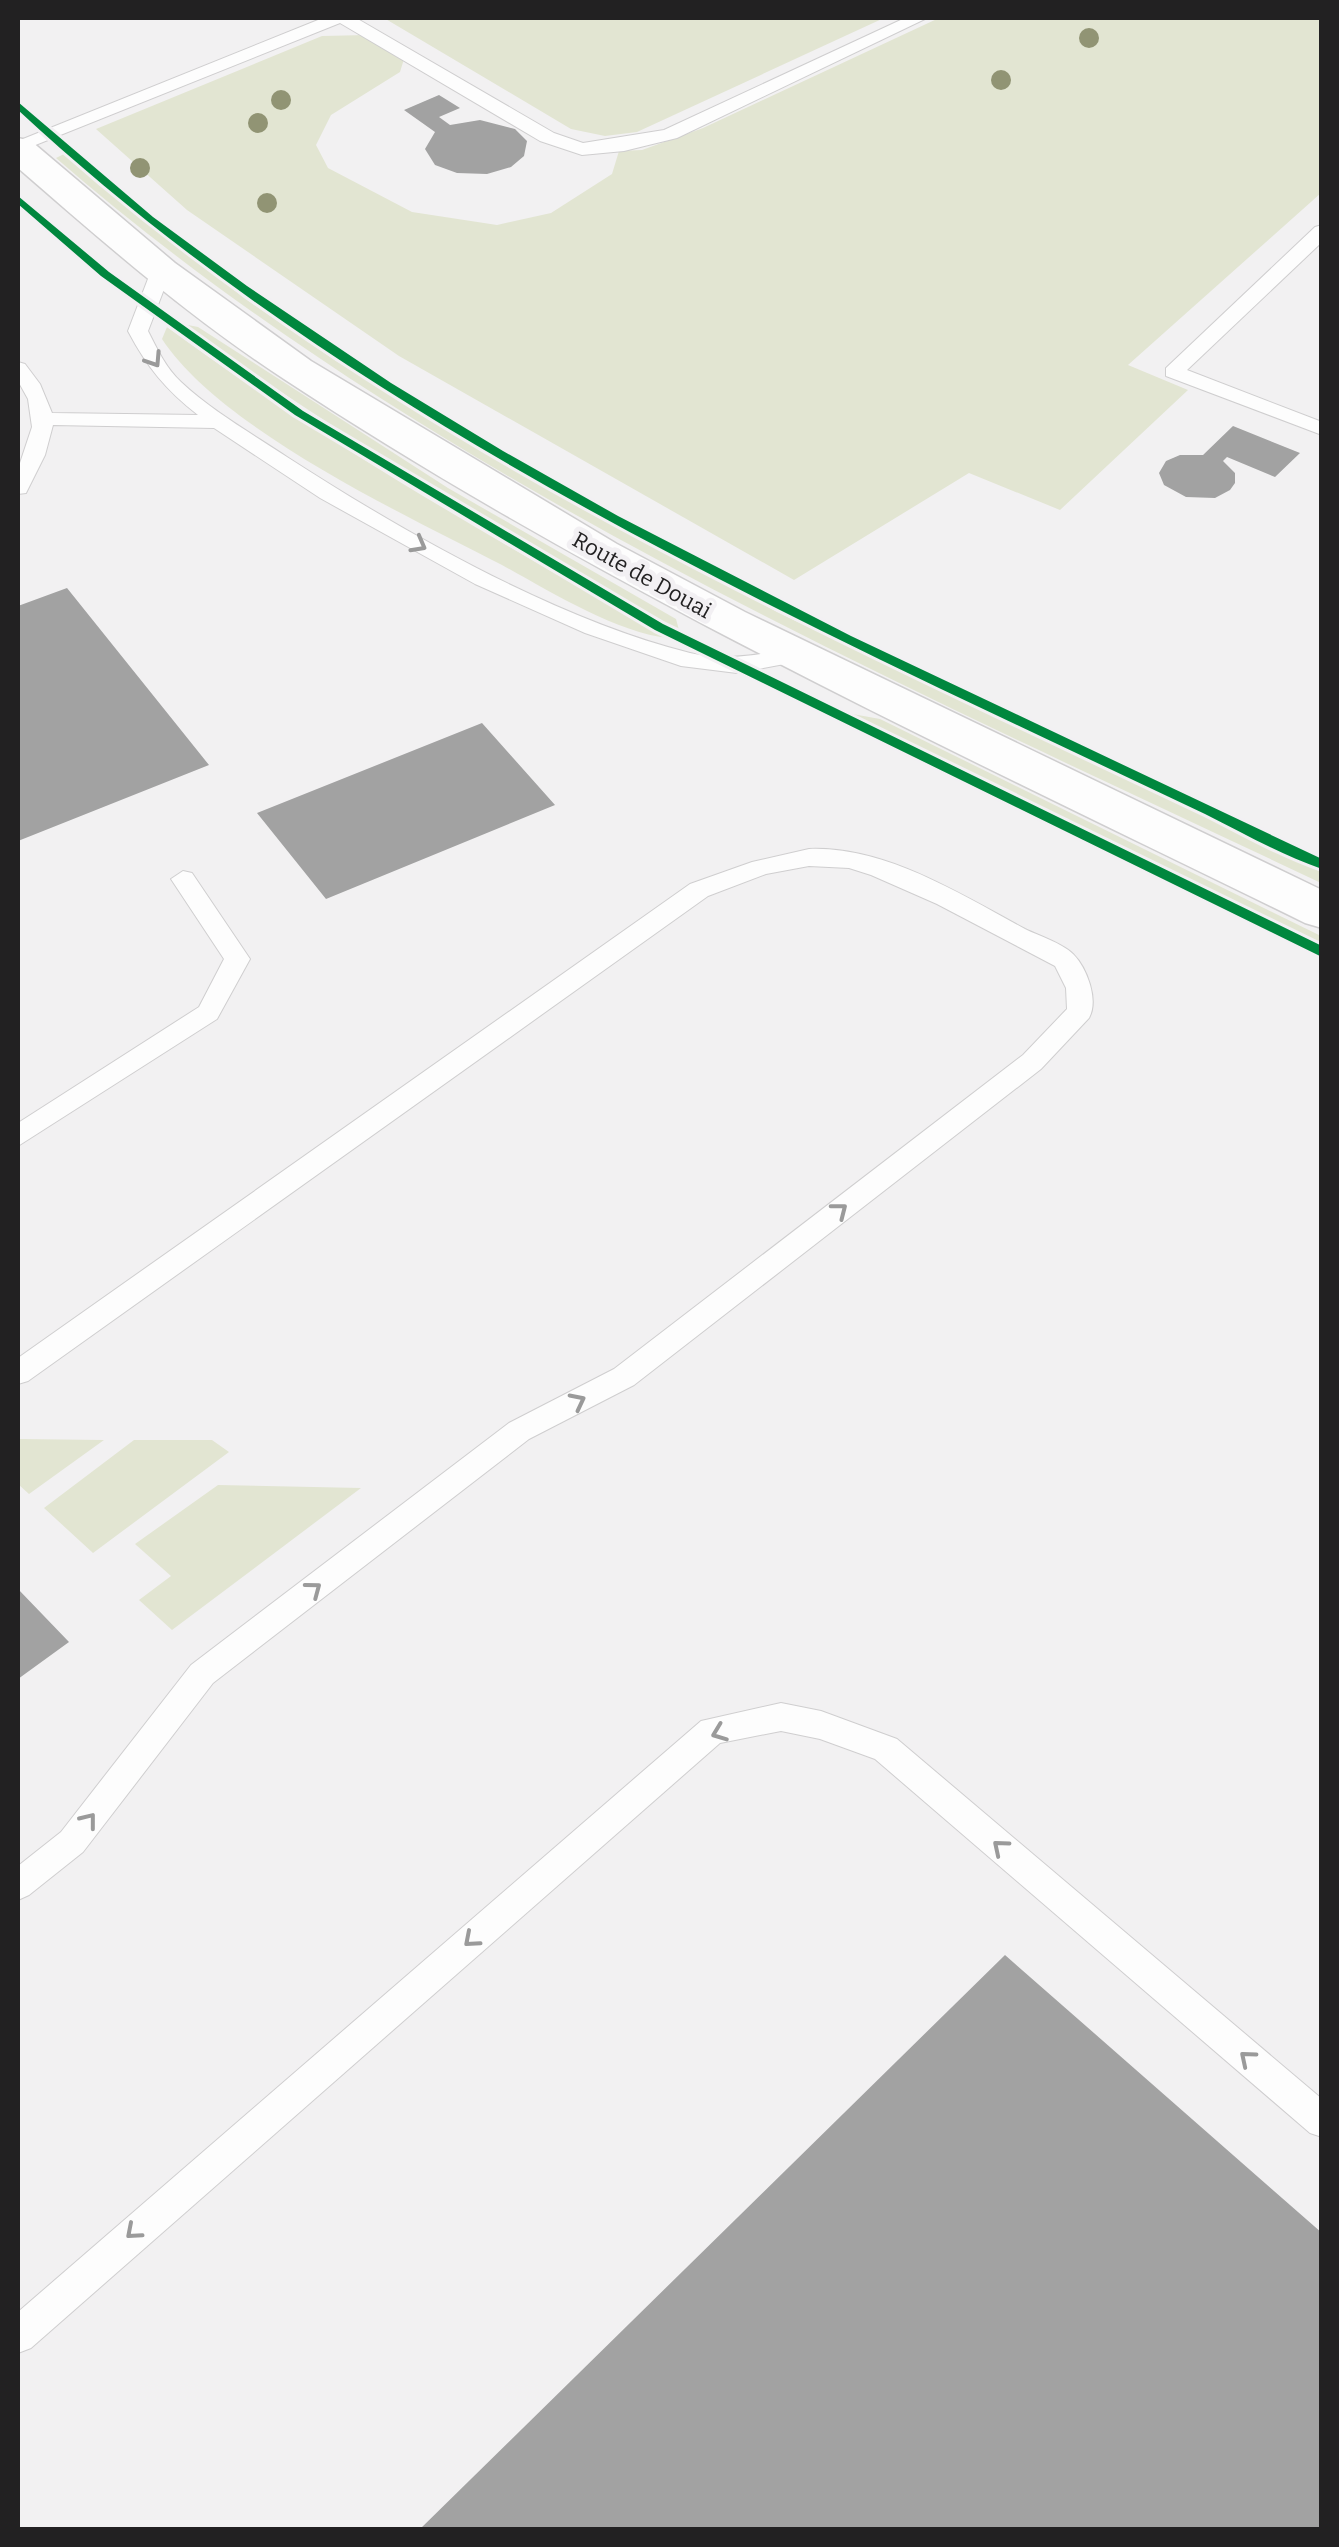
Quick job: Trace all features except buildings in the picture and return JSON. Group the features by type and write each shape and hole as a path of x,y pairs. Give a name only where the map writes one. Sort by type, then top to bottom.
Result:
{"main road":[{"name":"Route de Douai","path":"18,148 161,271 354,408 618,563 795,655 1322,911"}],"lane":[{"path":"18,148 341,18 547,137 582,148 624,146 670,134 918,18"},
{"path":"1322,231 1173,372 1322,429"},
{"path":"161,271 138,331 156,366 173,386 219,422 328,494 422,547 593,628 649,650 713,665 737,666 795,655"},
{"path":"18,368 40,397 44,418 40,444 18,488"},
{"path":"44,418 219,422"},
{"path":"18,1373 698,890 737,874 824,857 866,861 1064,960 1079,988 1080,1012 1060,1037 1016,1074 624,1377 519,1432 202,1674 72,1842 18,1886"},
{"path":"18,1136 208,1013 236,959 183,879"},
{"path":"18,2334 712,1732 781,1717 821,1725 886,1749 1322,2121"}],"green space":[{"path":"384,18 884,18 637,132 605,136 571,129"},
{"path":"939,18 1321,18 1321,193 1128,365 1188,390 1060,510 969,473 794,580 399,356 187,210 96,129 322,36 367,35 404,59 400,72 331,115 316,145 328,168 412,212 497,225 551,213 612,174 619,151 642,150 703,128"},
{"path":"64,154 244,298 336,361 526,476 777,612 1321,872 1321,883 826,647 663,563 502,473 347,376 198,272 56,158"},
{"path":"183,324 198,327 448,488 676,619 679,630 426,484 303,407"},
{"path":"167,327 351,451 669,638 627,628 583,609 318,467 226,405 190,372 162,339"},
{"path":"836,711 880,719 1321,936 1321,944"},
{"path":"18,1439 104,1440 29,1494 18,1484"},
{"path":"134,1440 212,1440 229,1452 93,1553 44,1508"},
{"path":"218,1485 361,1488 172,1630 139,1600 171,1576 135,1544"}],"cycle path":[{"path":"18,105 104,182 243,288 387,385 499,454 730,580 1322,865"},
{"path":"18,199 105,274 299,413 659,627 1322,952"}]}
